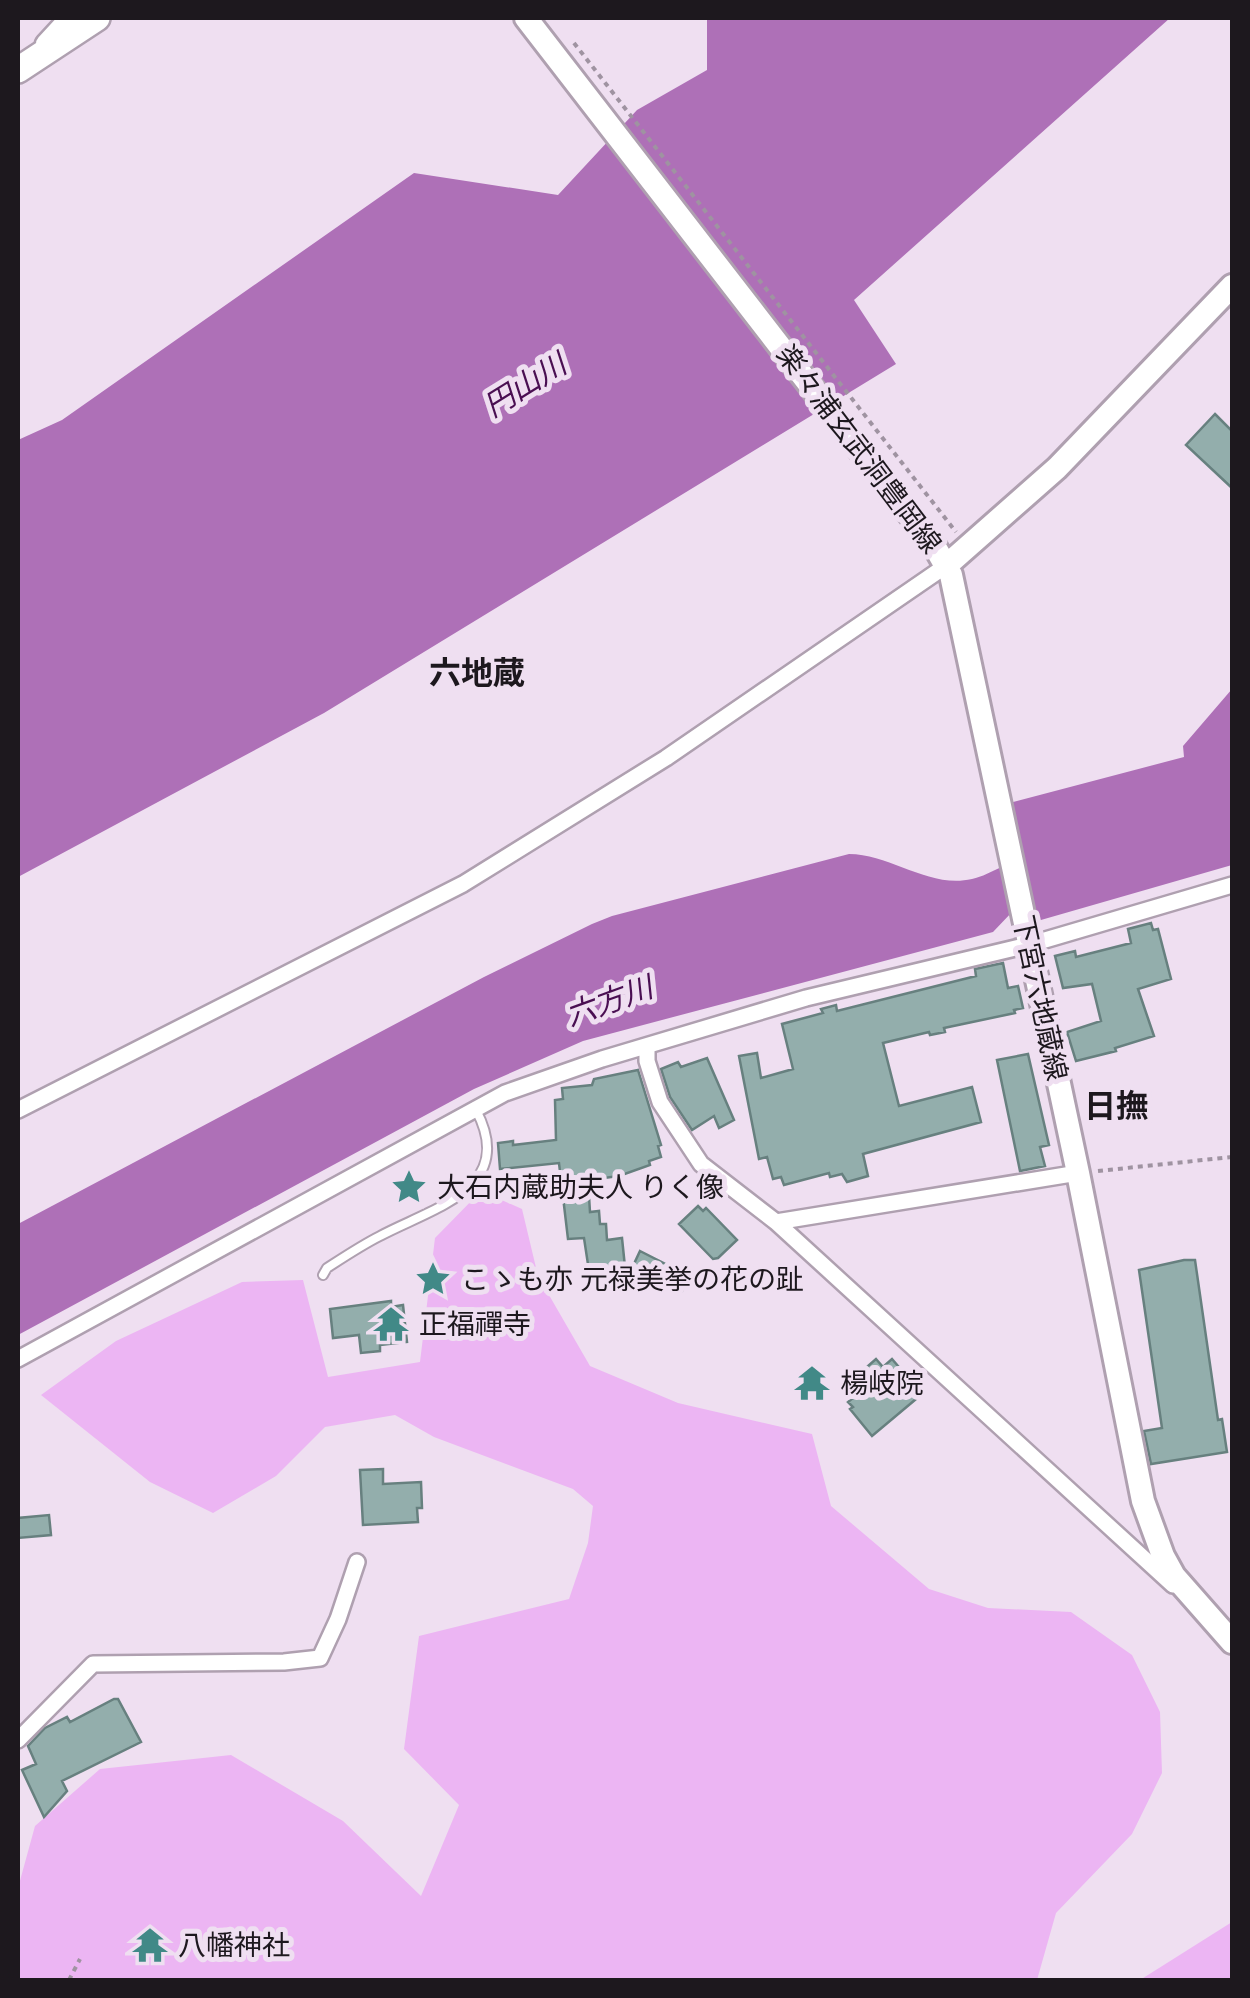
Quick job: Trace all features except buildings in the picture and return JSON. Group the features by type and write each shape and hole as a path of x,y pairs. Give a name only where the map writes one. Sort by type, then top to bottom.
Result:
{"main road":[{"path":"24,65 98,18"},
{"name":"楽々浦玄武洞豊岡線","path":"526,18 941,556 1057,468 1232,286"},
{"name":"下宮六地蔵線","path":"941,556 959,603 1143,1502 1163,1556 1189,1595 1232,1642"}],"street":[{"path":"24,65 70,18"},
{"path":"18,1110 463,884 666,758 941,556"},
{"path":"18,1359 505,1094 602,1059 806,998 1232,885"},
{"path":"646,1047 660,1102 701,1164 776,1222 1172,1584 1189,1595"},
{"path":"776,1222 1078,1173"},
{"path":"18,1740 93,1664 284,1662 320,1658 357,1562"}],"lane":[{"path":"323,1276 327,1268 381,1235 444,1206 477,1180 485,1160 487,1138 476,1110"}],"path":[{"path":"566,33 954,530"},
{"path":"1078,1173 1232,1156"},
{"path":"68,1980 80,1959"}],"shaded area":[{"path":"481,1191 522,1209 538,1276 590,1366 678,1403 812,1434 831,1506 929,1589 988,1608 1071,1612 1132,1655 1160,1712 1162,1773 1132,1834 1056,1913 1037,1980 18,1980 18,1888 35,1826 100,1769 231,1755 343,1821 421,1896 459,1805 404,1749 419,1636 569,1599 588,1543 593,1506 573,1489 434,1437 395,1415 325,1427 276,1476 213,1513 150,1482 41,1395 116,1341 242,1282 303,1280 328,1377 420,1362 435,1238"},
{"path":"1232,1922 1232,1980 1140,1980"}],"water":[{"name":"円山川","path":"707,18 1170,18 854,300 896,364 324,713 18,877 18,440 62,420 414,173 558,195 637,110 707,70"},
{"name":"六方川","path":"1232,689 1232,865 1034,922 1013,911 993,932 583,1041 474,1089 18,1335 18,1224 484,977 612,916 849,854 880,859 941,879 956,881 987,874 1002,867 1009,803 1184,757 1183,746"}],"place":[{"name":"大石内蔵助夫人 りく像","path":"409,1187"},
{"name":"こゝも亦 元禄美挙の花の趾","path":"433,1279"},
{"name":"正福禪寺","path":"391,1324"},
{"name":"楊岐院","path":"812,1383"},
{"name":"八幡神社","path":"150,1945"}],"district":[{"name":"六地蔵","path":"477,673"},
{"name":"日撫","path":"1116,1106"}]}
